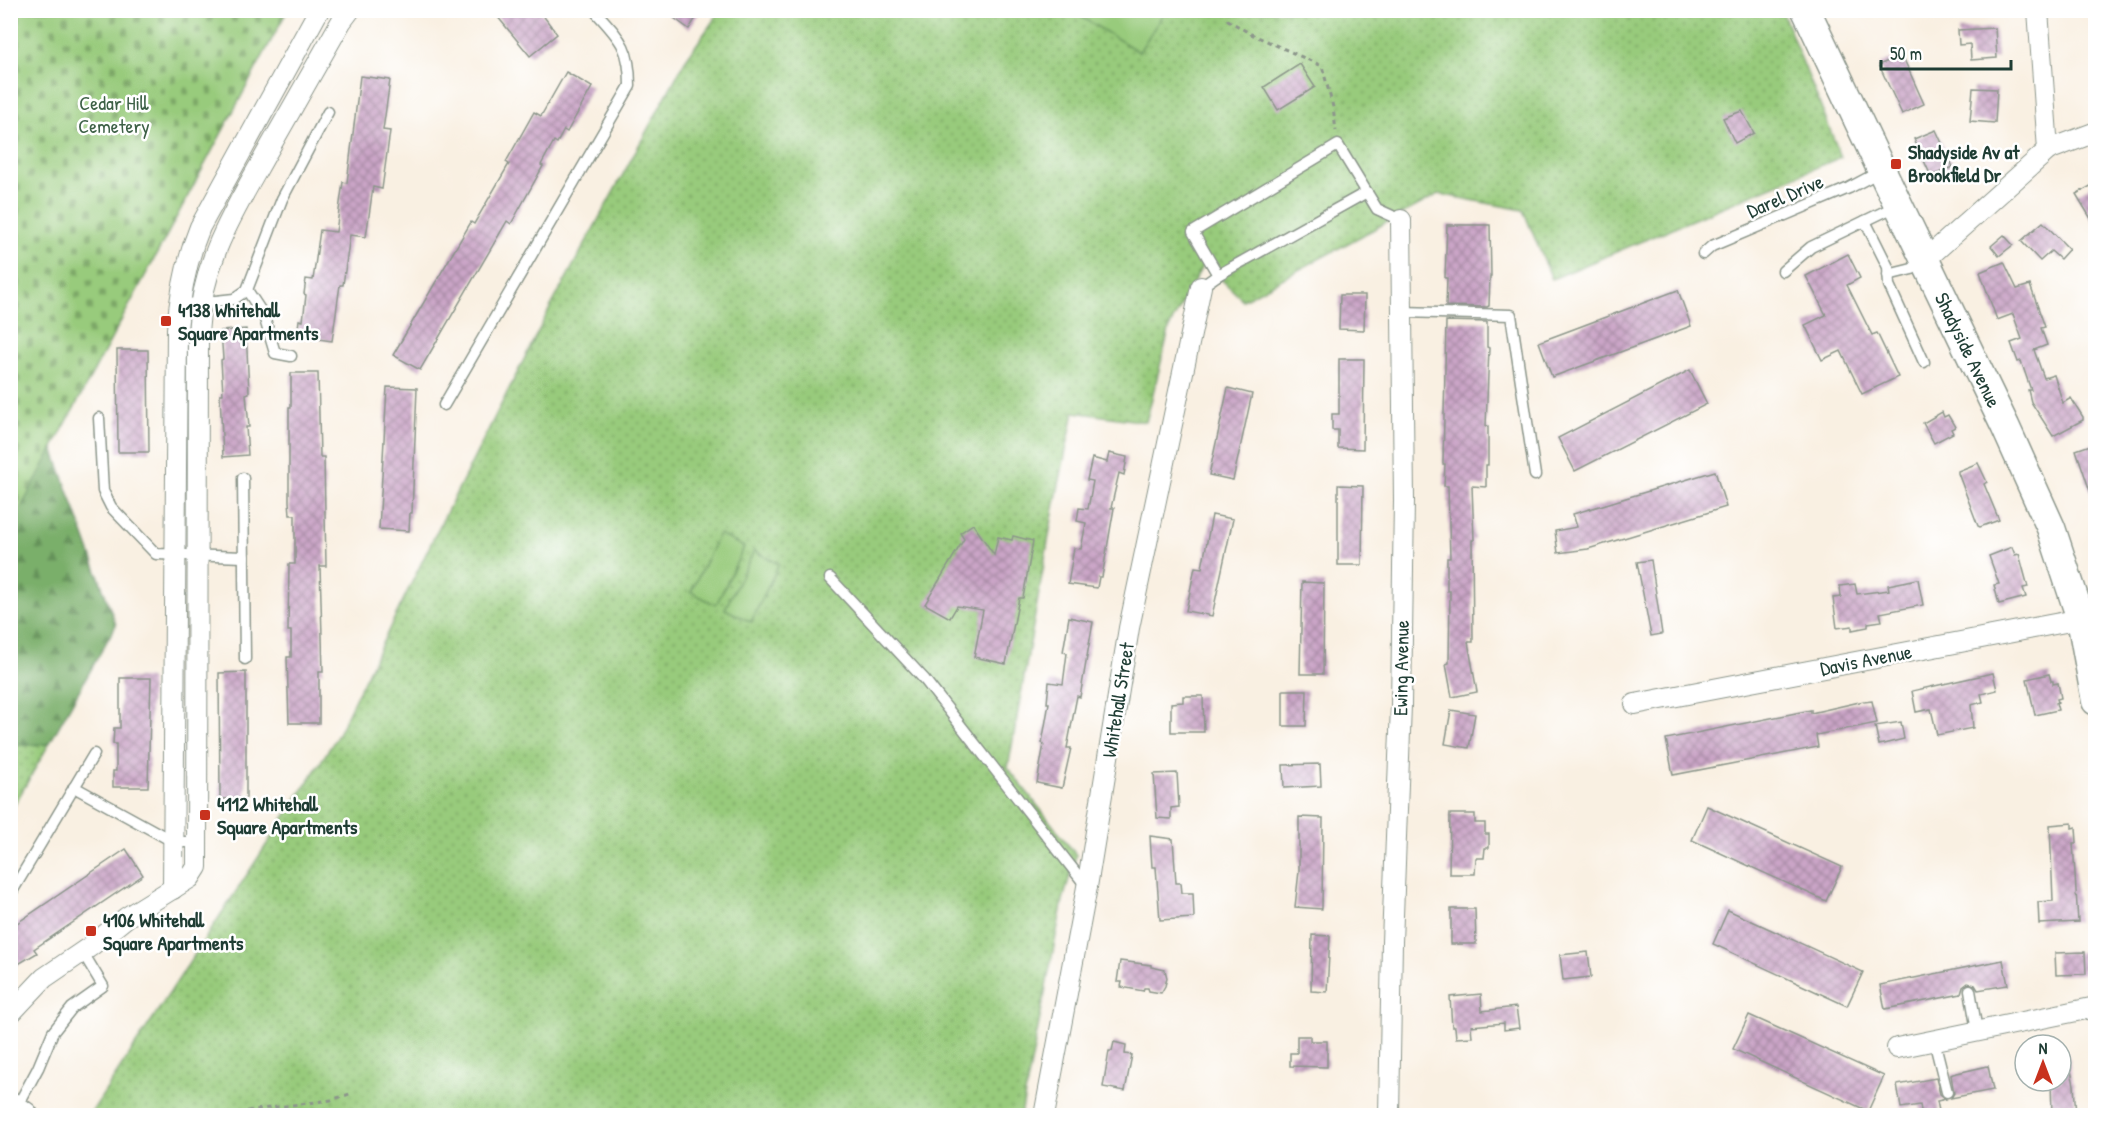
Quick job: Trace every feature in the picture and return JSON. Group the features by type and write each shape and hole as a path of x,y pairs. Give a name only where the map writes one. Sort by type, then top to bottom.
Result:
{"street":[{"path":"173,889 179,305 190,251 200,227 319,10"},
{"path":"10,1014 44,978 127,917 190,878 196,867 200,304 214,254 235,210 341,22 350,10"},
{"name":"Shadyside Avenue","path":"1806,10 2005,426 2088,616 2096,701"},
{"path":"2038,10 2048,150"},
{"path":"1925,260 2048,150 2096,132"},
{"name":"Ewing Avenue","path":"1389,1116 1401,705 1404,500 1401,220"},
{"name":"Whitehall Street","path":"1044,1116 1087,887 1129,628 1201,287"},
{"name":"Davis Avenue","path":"1635,704 2088,616"},
{"path":"1897,1048 2096,1007"}],"lane":[{"path":"444,405 630,86 630,63 621,41 594,10"},
{"path":"179,305 234,299 247,290 282,199 328,112"},
{"path":"1218,275 1193,232 1338,145 1377,209 1401,220"},
{"name":"Darel Drive","path":"1703,254 1712,246 1849,188 1882,171"},
{"path":"1201,287 1218,275 1367,192"},
{"path":"1783,271 1811,247 1898,205"},
{"path":"1864,221 1888,267 1889,285 1924,362"},
{"path":"1888,275 1912,269 1925,260"},
{"path":"247,290 264,316 275,353 291,356"},
{"path":"1402,312 1511,315 1534,475"},
{"path":"99,418 103,491 111,507 156,554 244,557"},
{"path":"243,477 245,659"},
{"path":"830,578 925,680 1087,887"},
{"path":"10,895 94,754"},
{"path":"74,787 174,842 197,842"},
{"path":"17,1110 53,1032 72,1008 103,986 82,951"},
{"path":"1970,990 1977,1031"},
{"path":"1934,1040 1947,1092"}],"path":[{"path":"1228,10 1228,20 1249,33 1322,66 1333,108 1338,145"},
{"path":"240,1116 246,1111 331,1100 353,1093"}],"green space":[{"name":"Cedar Hill Cemetery","path":"10,11 287,11 11,526"},
{"path":"720,11 1782,11 1841,157 1552,279 1523,210 1439,194 1243,300 1204,263 1170,326 1146,422 1074,412 1053,513 1008,768 1076,855 1063,900 1021,1115 89,1116 335,740 433,539 550,308 685,61"},
{"path":"1071,11 1165,11 1139,52"},
{"path":"52,446 116,625 49,744 19,745 11,739 10,526"},
{"path":"719,534 744,547 716,605 691,592"},
{"path":"754,551 779,564 751,622 725,609"},
{"path":"11,739 19,745 49,744 11,811"}],"building":[{"path":"492,10 539,10 557,34 530,56"},
{"path":"663,10 701,10 689,29"},
{"path":"1995,28 1997,58 1971,60 1970,44 1959,45 1958,30"},
{"path":"1902,55 1924,104 1902,114 1879,65"},
{"path":"1300,64 1315,87 1278,110 1264,87"},
{"path":"566,72 592,87 567,132 564,130 557,143 554,141 511,224 507,221 420,370 393,355 471,222 474,224 509,164 506,162 534,112 541,116"},
{"path":"360,76 390,80 383,130 390,131 382,189 373,187 366,237 350,235 332,341 297,336 299,320 303,321 306,279 313,280 320,230 336,232 343,182 347,183"},
{"path":"1973,88 1997,89 1995,123 1970,121"},
{"path":"1742,111 1754,133 1735,143 1723,118"},
{"path":"1936,130 1953,167 1931,176 1914,139"},
{"path":"2096,183 2096,227 2076,194"},
{"path":"2043,222 2069,249 2060,259 2051,251 2040,261 2021,241"},
{"path":"1447,225 1490,225 1489,306 1446,306"},
{"path":"2004,235 2013,245 1999,256 1991,246"},
{"path":"1848,254 1860,278 1847,285 1872,335 1877,333 1898,377 1862,394 1841,351 1822,360 1805,325 1826,315 1806,276"},
{"path":"2004,262 2017,289 2030,285 2045,327 2041,328 2047,345 2034,350 2044,378 2054,375 2063,403 2071,398 2083,417 2083,420 2053,436 2031,402 2028,390 2031,390 2021,361 2018,362 2011,343 2022,339 2013,314 1997,320 1980,272"},
{"path":"1678,290 1691,326 1552,377 1539,342"},
{"path":"1340,295 1365,295 1364,330 1339,329"},
{"path":"1446,321 1487,322 1487,347 1489,348 1486,487 1472,486 1473,642 1468,642 1477,692 1452,697 1446,664 1449,663 1450,591 1447,591 1447,558 1450,558 1448,486 1444,486 1445,464 1443,464"},
{"path":"246,329 249,393 246,394 249,427 246,427 248,455 223,457 220,394 223,394 221,331"},
{"path":"117,350 148,350 149,452 118,452"},
{"path":"1339,359 1364,359 1363,449 1338,448 1338,430 1332,430 1332,414 1339,414"},
{"path":"1690,370 1707,404 1575,471 1558,438"},
{"path":"291,373 318,373 320,457 324,457 326,566 320,566 323,672 319,672 319,723 289,723 287,657 291,657 291,631 288,631 289,564 295,564 295,515 290,515 289,501"},
{"path":"387,387 417,388 412,513 410,513 409,531 379,529"},
{"path":"1228,388 1252,394 1233,480 1209,475"},
{"path":"1942,412 1944,417 1948,415 1955,427 1951,429 1953,433 1934,443 1923,423"},
{"path":"2096,443 2096,500 2093,500 2076,450"},
{"path":"1109,453 1127,457 1124,475 1119,473 1111,508 1114,508 1102,577 1099,577 1097,588 1068,584 1074,548 1081,549 1086,523 1077,521 1079,508 1088,509 1093,481 1087,480 1092,458 1107,462"},
{"path":"1978,463 1987,482 1984,484 1999,520 1980,527 1958,473"},
{"path":"1715,471 1726,507 1588,549 1558,553 1555,531 1577,527 1573,514"},
{"path":"1338,485 1363,486 1362,565 1338,565"},
{"path":"1212,515 1233,519 1212,616 1186,611 1195,567 1202,568"},
{"path":"973,524 994,555 998,537 1012,540 1013,536 1033,541 1023,598 1019,598 1006,664 974,657 983,610 957,606 950,618 925,604 964,539 960,533"},
{"path":"2012,547 2015,555 2019,554 2028,587 2023,588 2026,597 1999,604 1994,585 1999,584 1989,556"},
{"path":"1651,560 1662,634 1651,636 1637,562"},
{"path":"1918,579 1923,605 1880,613 1882,621 1868,623 1868,627 1852,630 1852,626 1837,628 1833,598 1841,597 1840,586 1855,584 1857,594 1889,590 1888,585"},
{"path":"1302,582 1324,583 1323,674 1300,674"},
{"path":"1069,617 1093,622 1080,697 1077,696 1067,748 1071,748 1062,788 1037,783 1049,703 1047,703 1049,682 1063,684 1067,653 1063,652"},
{"path":"246,672 246,798 220,799 219,673"},
{"path":"1993,673 1997,690 1981,694 1983,702 1971,705 1973,728 1937,735 1931,709 1916,712 1912,691"},
{"path":"2049,674 2053,684 2058,683 2061,698 2057,699 2056,703 2058,710 2035,715 2027,679"},
{"path":"120,678 151,678 148,787 113,787 113,771 116,771 114,728 120,728"},
{"path":"1283,690 1307,690 1306,726 1283,726"},
{"path":"1183,696 1203,696 1204,732 1171,732 1171,703 1183,702"},
{"path":"1872,701 1877,723 1816,735 1818,747 1673,775 1666,739"},
{"path":"1451,710 1475,714 1469,748 1445,744"},
{"path":"1901,722 1904,739 1879,745 1875,726"},
{"path":"1320,764 1321,786 1284,788 1283,765"},
{"path":"1177,773 1179,807 1171,808 1171,819 1157,818 1154,774"},
{"path":"1707,806 1842,867 1826,901 1692,840"},
{"path":"1450,814 1475,814 1475,823 1485,823 1485,834 1489,834 1489,848 1485,848 1484,858 1476,858 1475,874 1449,874"},
{"path":"1299,817 1323,818 1322,909 1295,907 1299,871"},
{"path":"2072,823 2072,828 2076,827 2077,843 2073,843 2078,922 2039,924 2038,902 2053,901 2050,825"},
{"path":"1150,836 1173,839 1176,883 1181,883 1182,893 1193,893 1194,918 1160,920 1156,867 1152,867"},
{"path":"126,849 143,875 34,949 37,953 10,969 10,928"},
{"path":"1451,909 1475,909 1476,944 1451,944"},
{"path":"1728,910 1863,972 1847,1006 1713,944"},
{"path":"1312,935 1330,936 1327,992 1311,991"},
{"path":"1588,952 1591,977 1563,980 1560,955"},
{"path":"2085,952 2086,974 2056,975 2055,953"},
{"path":"2003,960 2008,985 1978,990 1975,985 1968,983 1963,987 1961,994 1885,1009 1880,985"},
{"path":"1120,961 1151,965 1151,967 1165,970 1167,978 1161,993 1149,991 1148,988 1144,988 1143,991 1121,987 1122,982 1117,982"},
{"path":"1481,994 1482,1011 1516,1007 1519,1028 1504,1030 1504,1023 1471,1026 1472,1037 1456,1038 1455,1027 1452,1027 1450,997"},
{"path":"1749,1015 1884,1076 1868,1111 1733,1049"},
{"path":"1297,1036 1310,1036 1310,1041 1327,1041 1327,1067 1290,1066 1290,1053 1297,1053"},
{"path":"1114,1042 1126,1045 1125,1054 1132,1055 1125,1091 1103,1087 1109,1051 1112,1051"},
{"path":"1988,1066 1993,1090 1951,1098 1954,1093 1951,1075"},
{"path":"1936,1078 1940,1094 1946,1099 1937,1101 1940,1116 1922,1116 1920,1105 1901,1108 1897,1085"},
{"path":"2073,1080 2076,1116 2052,1116 2051,1093 2073,1093"}],"place":[{"name":"Shadyside Av at Brookfield Dr","path":"1896,164"},
{"name":"4138 Whitehall Square Apartments","path":"166,321"},
{"name":"4112 Whitehall Square Apartments","path":"205,815"},
{"name":"4106 Whitehall Square Apartments","path":"91,931"}]}
